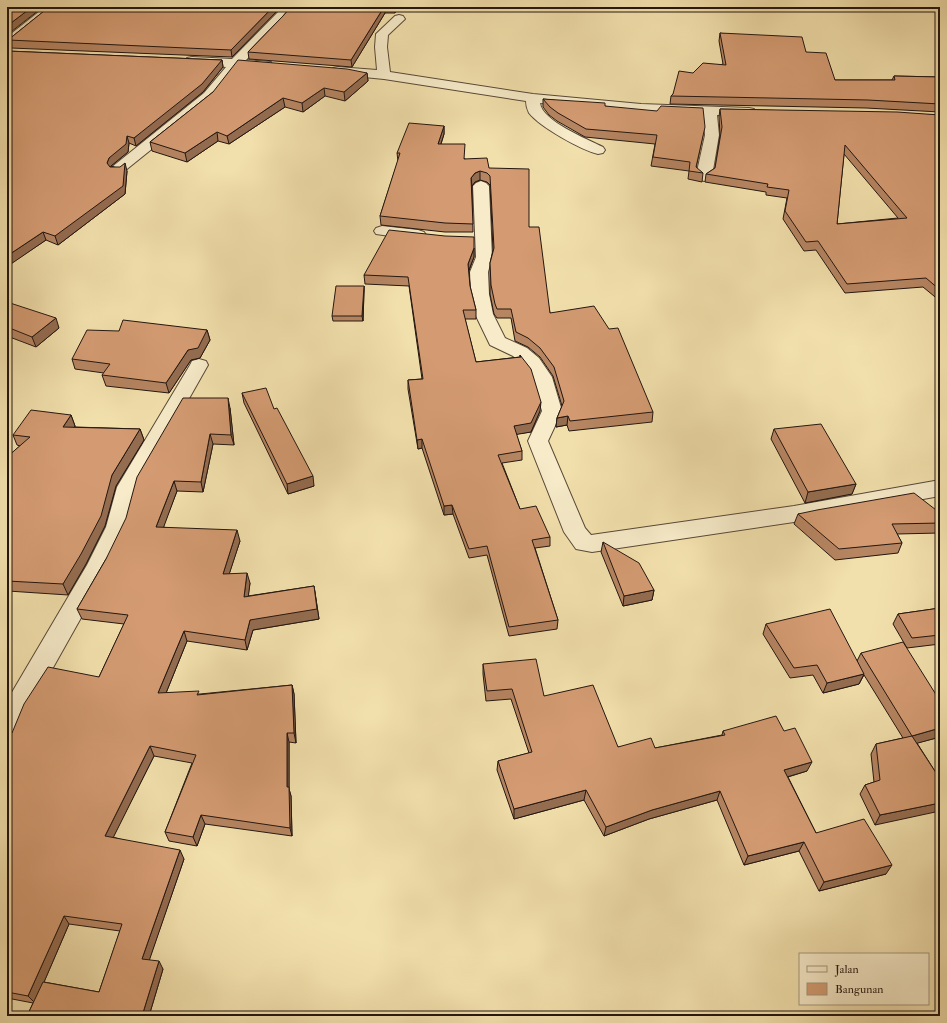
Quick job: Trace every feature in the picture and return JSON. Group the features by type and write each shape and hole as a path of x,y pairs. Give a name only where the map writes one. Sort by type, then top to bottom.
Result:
{"street":[{"path":"7,43 52,7"},
{"path":"117,170 209,96 236,63 289,7"},
{"path":"384,75 381,47 382,34 399,19"},
{"path":"181,61 279,66"},
{"path":"324,70 384,75 532,98 641,108 764,112"},
{"path":"532,98 535,110 541,116 552,124 598,150"},
{"path":"704,176 712,135 710,111"},
{"path":"481,186 475,239 484,257 479,272 480,294 484,314 497,340 520,352 532,362 542,377 552,411 538,441 575,532 584,543 592,544 794,514 940,488"},
{"path":"382,231 429,236"},
{"path":"7,734 13,701 97,568 117,526 128,487 199,366"}],"building":[{"path":"7,7 32,7 7,26"},
{"path":"49,7 273,7 231,50 8,40"},
{"path":"291,7 384,7 351,60 248,52"},
{"path":"720,33 802,37 806,52 826,53 835,80 895,80 894,76 940,77 940,104 868,100 671,96 673,94 679,71 693,73 703,63 726,65"},
{"path":"7,51 222,60 202,84 134,138 127,136 126,144 109,158 107,163 110,167 120,167 125,163 123,186 55,236 43,232 7,256"},
{"path":"238,60 347,69 367,73 344,92 324,88 302,103 283,98 227,136 217,132 185,153 150,142 213,92"},
{"path":"543,99 605,103 605,106 657,111 661,106 703,108 705,127 696,167 703,173 689,171 690,162 653,157 657,135 586,129 558,113"},
{"path":"720,109 897,112 940,115 940,290 926,278 847,284 818,241 806,242 785,211 789,190 767,187 768,184 706,174 715,168 722,127","holes":["845,145 907,218 837,224"]},
{"path":"409,123 444,126 438,144 465,144 464,159 487,158 489,168 529,169 529,227 539,227 550,313 594,306 609,329 618,328 653,412 570,421 568,416 557,418 564,401 554,367 540,348 528,338 516,332 511,309 497,309 495,304 491,285 490,263 494,248 490,176 487,173 480,171 475,173 471,178 473,224 445,223 380,216 400,153 397,153"},
{"path":"389,230 445,236 474,237 474,248 468,264 470,286 476,310 463,310 476,362 521,357 520,355 531,369 541,402 531,423 514,426 522,451 498,455 520,509 536,506 550,537 532,540 558,620 509,627 487,546 469,549 452,505 444,506 422,439 417,440 408,380 423,379 408,277 364,275"},
{"path":"336,286 364,286 362,316 332,316"},
{"path":"7,302 56,318 32,337 7,327"},
{"path":"123,320 207,330 198,348 188,350 166,383 102,375 110,364 72,359 87,330 119,331"},
{"path":"266,388 274,409 277,408 313,476 287,484 242,393"},
{"path":"183,398 228,398 231,435 210,434 201,482 174,481 156,527 237,530 223,574 247,573 244,597 314,586 317,609 250,620 245,640 184,631 158,693 199,691 197,695 292,685 294,733 287,733 287,787 289,787 290,828 201,815 193,837 165,832 196,755 150,746 105,836 180,850 142,959 159,961 142,1016 27,1016 43,982 99,992 122,924 64,916 28,996 7,992 7,736 12,733 24,704 48,667 99,677 128,615 77,609 106,559 126,518 137,477"},
{"path":"31,410 71,415 63,427 140,429 112,475 101,516 63,584 7,581 7,457 30,437 13,435"},
{"path":"821,424 856,484 808,492 774,429"},
{"path":"914,493 940,513 940,523 892,524 902,543 839,549 798,514 817,510"},
{"path":"603,542 639,563 654,590 624,596"},
{"path":"940,608 940,635 912,638 898,614"},
{"path":"830,609 864,674 827,683 817,665 794,668 766,624"},
{"path":"903,642 940,701 940,728 912,736 861,653"},
{"path":"536,659 544,696 593,685 618,747 651,738 655,748 725,735 723,731 776,716 784,731 795,728 812,762 784,770 816,833 864,819 892,865 824,882 804,842 748,856 720,791 652,810 606,827 586,790 514,809 498,761 532,752 512,689 487,691 483,664"},
{"path":"912,736 940,779 940,803 880,815 865,785 880,780 876,744"}]}
